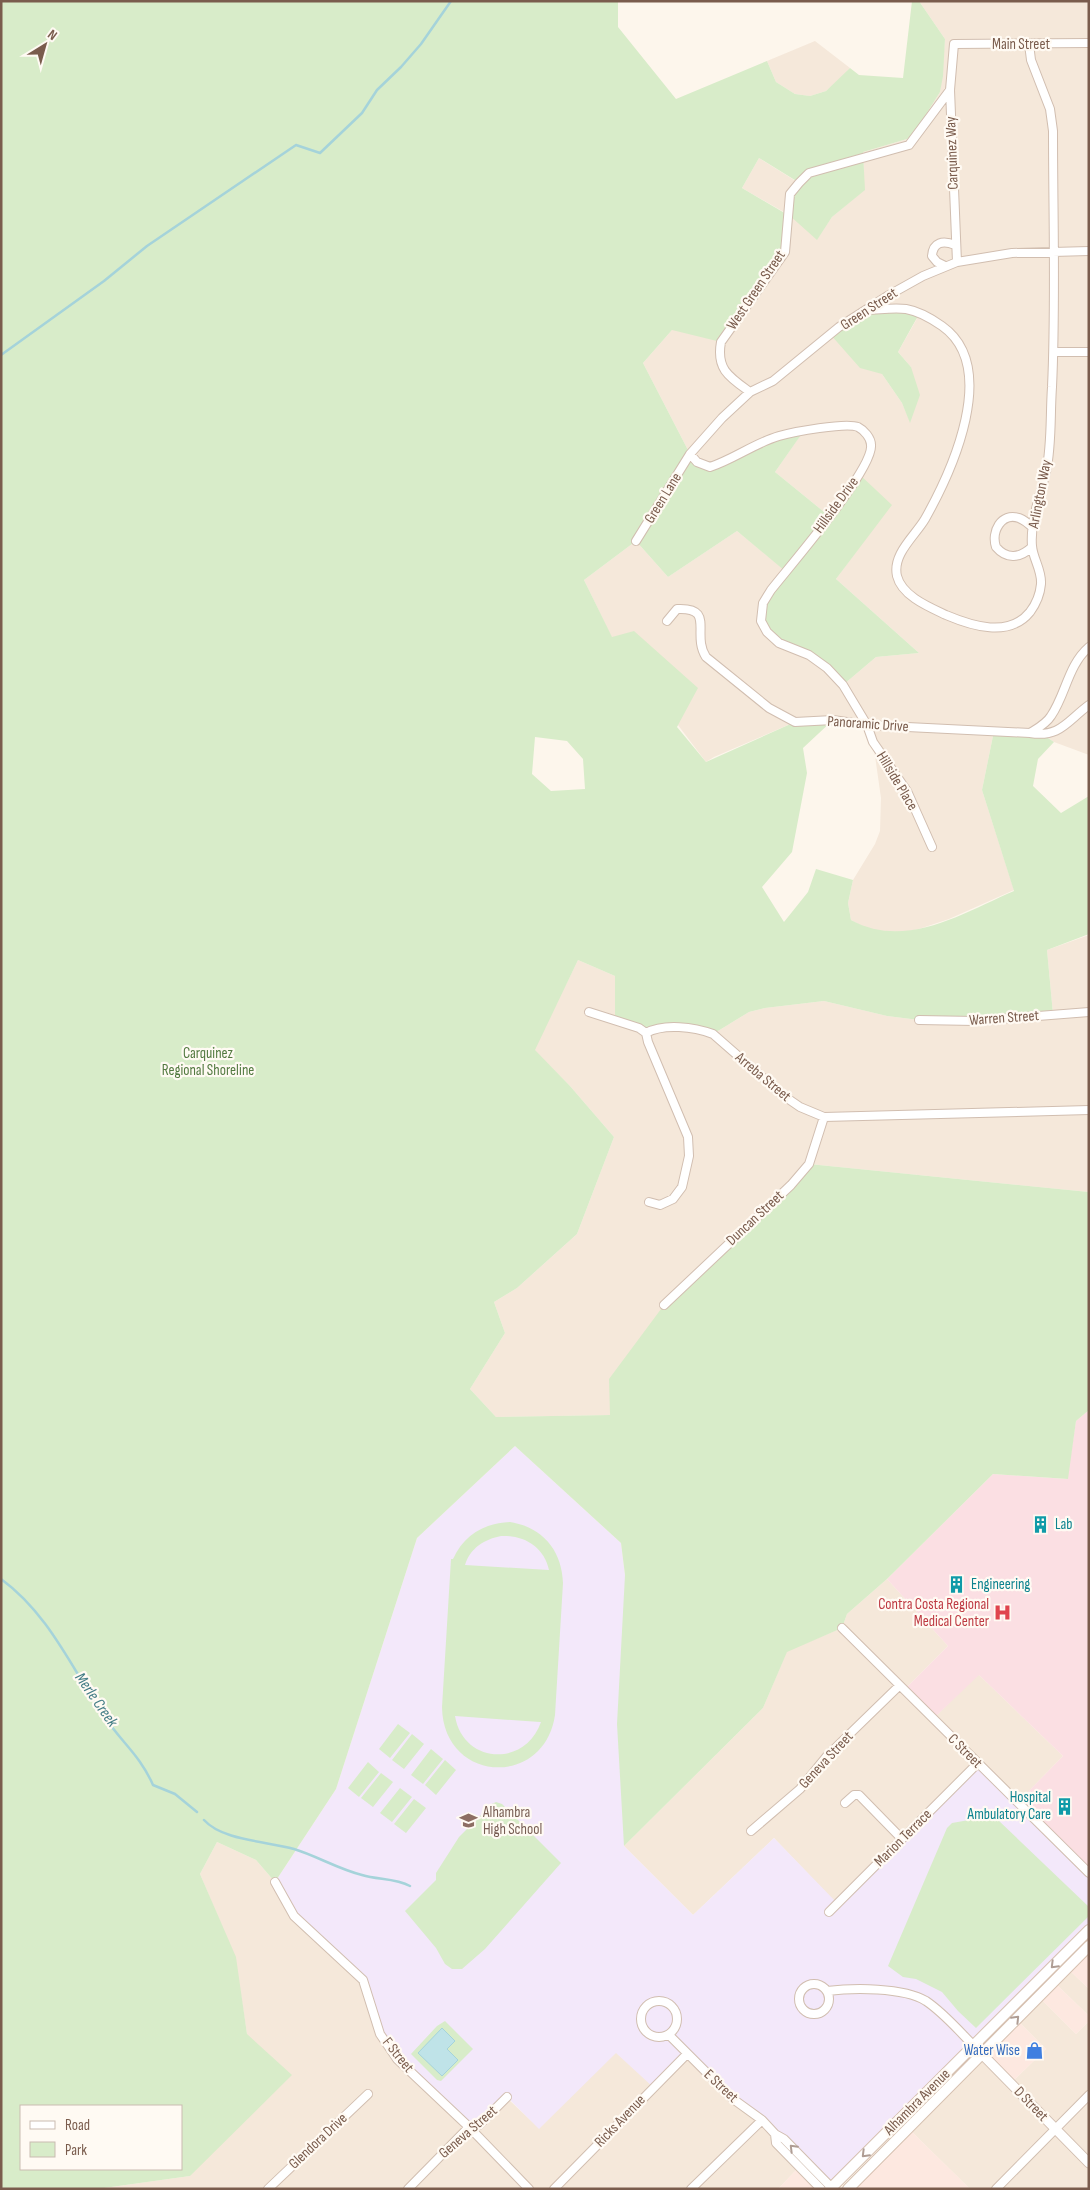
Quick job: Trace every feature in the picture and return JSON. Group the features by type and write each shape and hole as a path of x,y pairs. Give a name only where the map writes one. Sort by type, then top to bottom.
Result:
{"main road":[{"name":"Alhambra Avenue","path":"829,2188 1089,1930"},
{"name":"Alhambra Avenue","path":"848,2189 1089,1946"}],"street":[{"name":"Main Street","path":"954,44 1089,43"},
{"name":"Carquinez Way","path":"954,44 950,90 957,262"},
{"name":"Arlington Way","path":"866,310 906,309 932,319 950,332 963,350 969,372 967,410 961,439 944,481 924,521 898,560 896,574 902,587 930,607 966,622 994,628 1011,625 1027,615 1037,600 1040,591 1041,578 1032,547 1033,528 1048,461 1054,352 1053,131 1050,109 1031,60 1029,44"},
{"name":"West Green Street","path":"750,392 734,381 722,368 718,355 721,342 785,252 790,194 809,173 909,145 950,90"},
{"path":"945,266 937,262 932,256 933,250 936,244 942,242 955,245"},
{"name":"Green Street","path":"690,454 722,418 750,392 773,381 839,327 889,294 957,262 1012,253 1089,251"},
{"path":"1054,352 1089,352"},
{"name":"Hillside Drive","path":"690,454 697,462 710,467 780,436 843,426 857,427 866,432 872,444 869,458 841,502 771,590 763,604 761,621 779,643 809,655 828,668 843,685 867,725 873,742"},
{"name":"Green Lane","path":"636,541 690,454"},
{"path":"1032,547 1020,556 1006,555 996,547 994,533 1001,522 1013,517 1020,519 1033,528"},
{"name":"Panoramic Drive","path":"666,621 677,609 690,608 697,611 700,617 701,649 706,657 769,708 795,722 833,720 867,725 1030,733 1045,736 1061,728 1089,704"},
{"path":"1030,733 1043,725 1051,716 1074,666 1089,648"},
{"path":"849,722 855,717 856,709"},
{"name":"Hillside Place","path":"873,742 907,791 932,847"},
{"path":"589,1012 639,1028 646,1033 688,1138 689,1156 682,1186 673,1200 660,1205 649,1202"},
{"name":"Warren Street","path":"919,1020 975,1021 1089,1012"},
{"name":"Arreba Street","path":"646,1033 654,1029 670,1028 700,1030 713,1034 784,1096 800,1107 824,1117 1089,1110"},
{"name":"Duncan Street","path":"664,1305 791,1185 809,1164 824,1117"},
{"name":"C Street","path":"842,1628 1089,1873"},
{"name":"Geneva Street","path":"751,1832 800,1789 827,1756 899,1686"},
{"name":"Marion Terrace","path":"829,1912 978,1764"},
{"path":"845,1803 854,1795 858,1795 902,1839"},
{"name":"F Street","path":"275,1882 294,1916 363,1980 380,2034 397,2060 469,2127 529,2189"},
{"path":"827,1991 828,2005 821,2012 812,2014 807,2012 800,2004 799,2000 802,1990 810,1984 820,1984 827,1991 855,1989 913,1996 925,2001 937,2010 974,2046"},
{"path":"655,2001 664,2002 675,2011 676,2026 669,2035 655,2038 643,2029 640,2018 643,2009 647,2005 655,2001"},
{"name":"E Street","path":"669,2035 732,2099 762,2120 775,2134 784,2139 812,2167 829,2188"},
{"name":"D Street","path":"974,2046 1089,2163"},
{"name":"Ricks Avenue","path":"554,2189 687,2054"},
{"name":"Glendora Drive","path":"268,2189 368,2094"},
{"path":"996,2189 1089,2095"},
{"name":"Geneva Street","path":"408,2189 469,2127 480,2125 507,2097"},
{"path":"691,2189 762,2120"},
{"name":"E Street","path":"775,2134 776,2143 806,2173 829,2188"},
{"path":"806,2173 812,2167"}],"shaded area":[{"path":"919,1 1089,1 1089,755 1054,742 1045,736 994,731 982,790 1014,890 949,919 922,928 902,933 881,932 864,927 851,920 848,903 853,880 875,844 880,831 881,798 873,742 867,725 849,722 795,722 706,762 612,638 584,580 636,541 668,577 737,531 786,571 809,655 843,685 876,657 919,653 836,579 891,504 829,516 775,472 802,433 710,467 690,454 643,363 672,330 789,215 742,188 759,158 799,183 817,239 832,217 864,190 863,152 907,139 915,132 940,92 945,39","holes":["919,315 898,352 911,367 910,422 902,403 882,374"]},
{"path":"815,41 850,68 826,91 810,96 795,94 776,82 767,61"},
{"path":"1089,935 1089,1192 809,1164 610,1415 496,1417 470,1389 505,1333 494,1302 517,1288 577,1234 614,1137 570,1086 534,1050 578,960 615,976 671,1028 713,1034 749,1012 765,1008 824,1001 887,1016 919,1020 1053,1014 1047,950"},
{"name":"Contra Costa Regional Medical Center","path":"1089,1410 1089,1873 1017,1803 1063,1756 979,1675 933,1719 904,1690 948,1646 887,1579 993,1474 1067,1479 1076,1421"},
{"name":"Alhambra High School","path":"515,1446 621,1543 625,1575 624,1846 693,1915 774,1838 837,1903 977,1764 1089,1873 1089,1930 832,2187 687,2054 653,2087 616,2053 539,2129 507,2097 479,2125 469,2127 386,2044 363,1980 294,1916 275,1882 336,1789 417,1538"},
{"path":"887,1579 948,1646 904,1690 933,1719 978,1674 1063,1756 1017,1803 837,1904 774,1838 693,1915 624,1846 763,1708 787,1651 842,1628 847,1614"},
{"path":"217,1842 256,1860 275,1882 539,2128 616,2052 687,2054 762,2120 776,2143 799,2167 778,2189 97,2189 190,2176 247,2034 235,1957 200,1874"},
{"path":"1089,1947 1089,1989 1067,1968"},
{"path":"1067,1968 1089,1989 1089,2016 1053,1981"},
{"path":"1053,1981 1089,2016 1089,2021 1076,2034 1038,1996"},
{"path":"1038,1996 1076,2034 1089,2021 1089,2189 970,2189 907,2127 982,2054 1011,2083 1046,2049 1016,2019"},
{"path":"1016,2019 1046,2049 1011,2083 982,2054"},
{"path":"907,2127 970,2189 848,2189"},
{"path":"799,2167 821,2189 778,2189"}],"green space":[{"name":"Carquinez Regional Shoreline","path":"1,1 618,1 618,27 676,99 767,61 776,82 795,94 810,96 826,91 850,68 859,75 903,78 912,1 919,1 945,39 940,92 915,132 907,139 863,152 865,190 832,217 817,240 789,215 785,252 721,342 672,330 643,363 690,454 704,466 763,442 803,432 775,472 829,516 859,474 892,505 836,579 919,653 876,657 843,685 827,668 779,643 761,621 763,603 785,571 737,531 668,577 636,541 584,580 612,637 634,631 698,688 677,727 706,762 795,722 833,720 803,748 807,773 792,852 762,887 784,922 808,892 816,869 853,880 848,903 851,920 872,928 892,931 913,930 934,925 955,918 1014,891 982,790 994,731 1045,736 1054,742 1038,759 1033,786 1061,813 1089,796 1089,934 1047,950 1053,1014 919,1020 887,1016 824,1001 765,1008 749,1012 713,1034 671,1028 646,1033 615,1021 615,976 578,960 535,1050 570,1086 614,1137 577,1234 517,1288 494,1302 505,1333 470,1389 496,1417 610,1415 609,1379 664,1305 809,1164 1089,1192 1089,1410 1076,1421 1068,1479 993,1474 887,1579 847,1614 842,1628 787,1652 763,1708 624,1846 617,1724 625,1575 621,1543 515,1446 417,1538 336,1789 275,1882 256,1860 217,1842 200,1874 236,1957 247,2034 292,2075 190,2176 97,2189 1,2189","holes":["759,158 798,182 790,194 788,215 742,188","535,737 567,741 583,759 585,789 551,791 532,774"]},
{"path":"906,309 919,314 898,352 911,367 920,395 910,423 902,403 882,374 860,368 830,334 866,310"},
{"path":"510,1522 521,1525 541,1535 548,1542 559,1560 563,1583 555,1715 547,1739 533,1756 515,1765 495,1767 475,1762 459,1751 447,1732 442,1707 451,1559 453,1559 469,1537 483,1528","holes":["501,1536 518,1538 532,1544 543,1555 549,1570 465,1565 474,1549 489,1539","455,1716 540,1722 541,1722 533,1737 522,1747 509,1753 495,1754 482,1751 470,1744 460,1732"]},
{"path":"398,1724 410,1733 390,1758 379,1749"},
{"path":"412,1734 424,1744 404,1769 392,1760"},
{"path":"431,1749 443,1759 423,1784 411,1775"},
{"path":"445,1760 456,1770 436,1795 425,1785"},
{"path":"368,1762 379,1772 359,1797 348,1788"},
{"path":"381,1773 393,1782 373,1807 361,1798"},
{"path":"400,1788 412,1797 392,1822 380,1813"},
{"path":"414,1799 426,1808 406,1833 394,1824"},
{"path":"496,1802 502,1804 561,1863 485,1949 462,1969 452,1969 445,1964 436,1948 405,1911 436,1880 436,1873 459,1837"},
{"path":"986,1817 998,1820 1088,1906 1089,1916 976,2028 942,1992 916,1979 903,1977 888,1966 947,1828 952,1823"},
{"path":"445,2021 473,2049 441,2081 437,2080 411,2054 437,2026"}],"water":[{"path":"442,2028 455,2041 447,2049 458,2060 442,2076 418,2053"}],"waterway":[{"path":"1,355 104,281 147,246 296,145 320,153 362,113 377,90 421,44 451,1"},
{"name":"Merle Creek","path":"1,1579 18,1593 46,1625 110,1725 142,1765 153,1785 175,1794 197,1812"},
{"name":"Merle Creek","path":"204,1820 212,1827 234,1836 294,1849 368,1877 410,1886"}],"place":[{"name":"Lab","path":"1041,1524"},
{"name":"Engineering","path":"957,1584"},
{"name":"Contra Costa Regional Medical Center","path":"1003,1613"},
{"name":"Hospital Ambulatory Care","path":"1065,1806"},
{"name":"Alhambra High School","path":"469,1821"},
{"name":"Water Wise","path":"1034,2050"}]}
